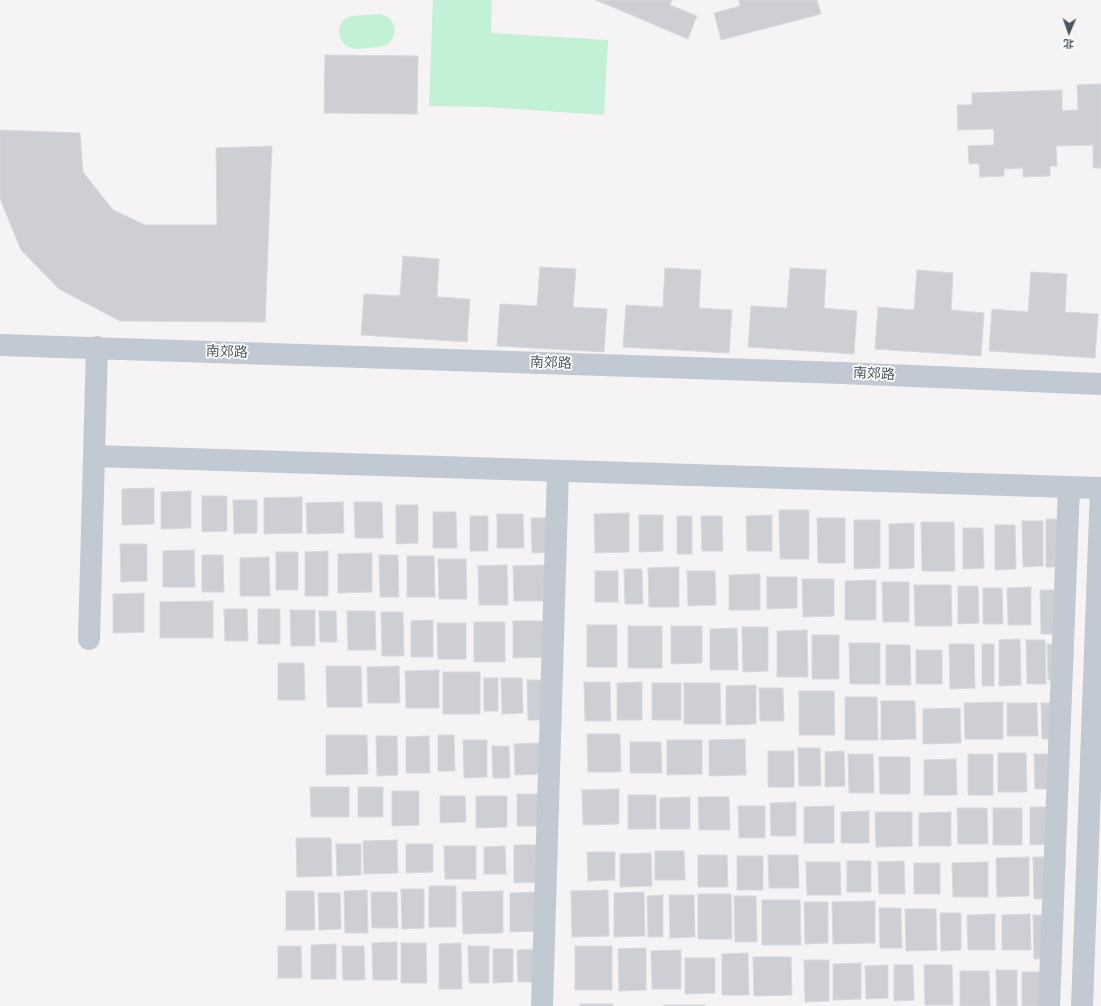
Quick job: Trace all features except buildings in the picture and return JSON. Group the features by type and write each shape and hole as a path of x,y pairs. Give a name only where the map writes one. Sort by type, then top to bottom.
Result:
{"street":[{"name":"南郊路","path":"0,345 826,372 1101,384"},
{"path":"89,639 97,347"},
{"path":"94,456 1101,488 1082,1006"},
{"path":"542,1006 558,471"},
{"path":"1049,1006 1069,487"}],"green space":[{"path":"433,0 492,0 491,33 608,40 604,115 488,107 429,106"},
{"path":"381,14 390,18 395,27 394,36 388,44 379,47 355,49 346,46 340,38 339,29 343,20 351,16"}]}
